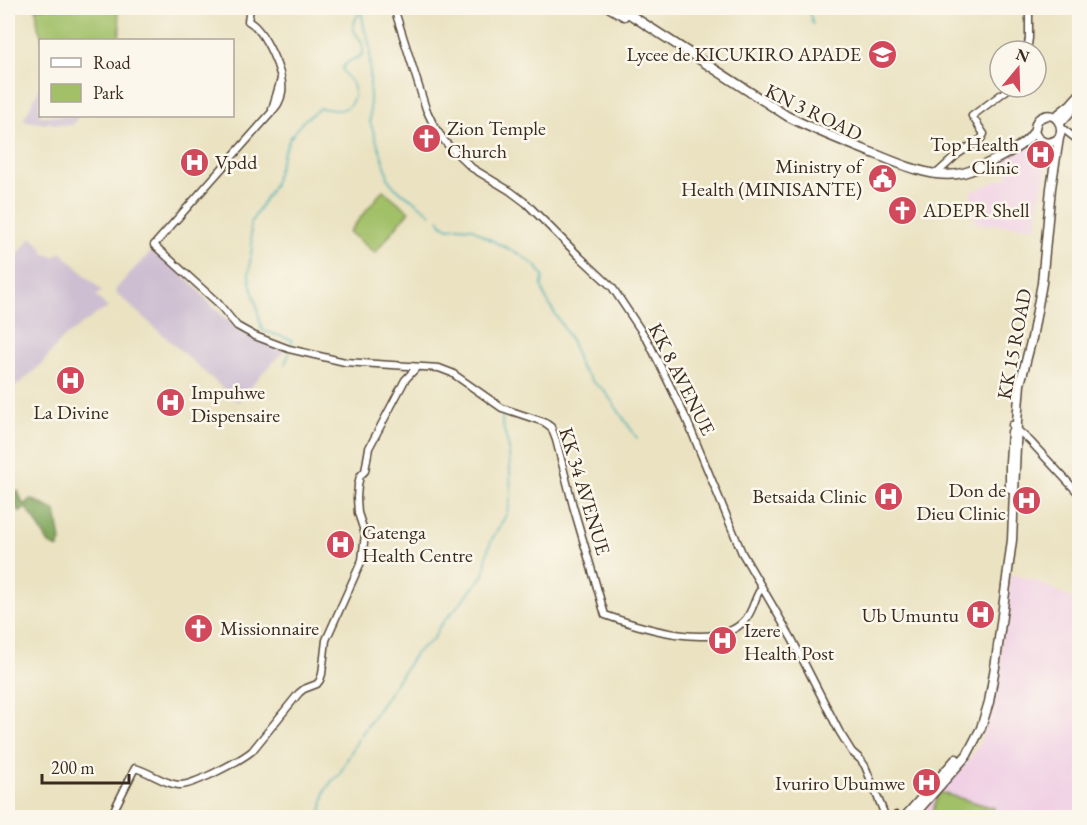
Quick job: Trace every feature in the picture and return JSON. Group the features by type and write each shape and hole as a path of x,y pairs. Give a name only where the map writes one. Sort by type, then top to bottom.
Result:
{"highway":[{"name":"KN 3 ROAD","path":"610,8 785,120 841,146 911,172 942,174 980,172 1019,147"},
{"name":"KN 3 ROAD","path":"620,8 787,116 841,141 917,169 942,174"},
{"path":"1019,147 1055,141 1059,138 1059,123 1075,104 1080,94"},
{"path":"1019,147 1029,132 1032,119 1047,108"},
{"path":"1019,147 1034,131 1039,118 1046,115 1059,123"},
{"path":"1034,131 1044,142"},
{"name":"KK 15 ROAD","path":"1015,428 1022,375 1032,338 1042,283 1051,188 1059,138"},
{"name":"KK 15 ROAD","path":"913,818 922,802 950,770 967,755 981,728 989,702 1012,540 1018,374 1038,283 1052,159 1051,152 1044,142"},
{"path":"899,817 936,777 950,770 950,779 913,818"},
{"name":"KK 15 ROAD","path":"899,817 922,802"}],"main road":[{"name":"KK 34 AVENUE","path":"250,8 248,21 264,40 275,60 283,84 280,100 154,245 218,303 237,326 255,336 289,348 345,362 433,367 450,372 502,408 544,422 551,427 605,615 643,628 668,633 698,635 728,632 746,619 762,587"},
{"name":"KK 8 AVENUE","path":"393,8 426,109 446,143 472,168 526,203 612,287 648,341 686,418 742,553 792,639 839,731 852,752 865,766 885,815 899,817"},
{"path":"1029,8 1029,39"},
{"path":"942,174 958,154 983,136 983,131 972,116 995,99"},
{"path":"1059,123 1080,141"},
{"path":"110,818 135,768 170,783 191,784 244,758 299,693 317,684 320,680 326,640 362,560 365,534 357,506 360,476 364,471 369,448 405,380 409,367"},
{"path":"405,380 417,367"},
{"path":"1015,428 1080,495"}],"shaded area":[{"path":"39,89 39,117 77,117 73,125 23,121"},
{"path":"1039,143 1049,155 1036,227 975,223 971,192 1009,176 1002,160"},
{"path":"31,237 43,248 43,253 54,257 61,252 102,291 96,296 108,308 62,339 41,365 8,393 8,268"},
{"path":"155,250 235,327 246,335 285,350 238,402 115,292 132,271"},
{"path":"1010,574 1036,581 1079,602 1079,817 919,818 969,760 978,746 988,721"}],"green space":[{"path":"36,8 117,8 120,27 119,39 43,39 38,27"},
{"path":"383,190 409,211 375,253 349,232"},
{"path":"16,491 23,504 31,499 56,511 61,541 58,548 49,544 26,508 20,512 17,509 12,495"},
{"path":"939,792 994,808 991,817 930,818"}],"waterway":[{"path":"365,8 361,10 370,48 370,122 388,179 395,188 431,214"},
{"path":"808,8 813,24"},
{"path":"258,310 249,274 252,245 250,224 274,184 290,138 303,121 320,108 340,110 351,104 354,89 342,69 363,54 363,46 354,30 361,10"},
{"path":"439,219 449,228 472,228 521,255 537,267 543,276 542,286 545,297 572,342 580,367 594,383 604,390 637,438"},
{"path":"258,312 262,330 292,340 292,346"},
{"path":"285,364 290,351"},
{"path":"455,609 484,575 488,549 508,510 511,495 509,449 502,422 503,411"},
{"path":"361,735 415,654 433,640 439,627 453,611"},
{"path":"320,818 325,791 339,775 358,739"}],"place":[{"name":"Lycee de KICUKIRO APADE","path":"882,54"},
{"name":"Zion Temple Church","path":"426,139"},
{"name":"Top Health Clinic","path":"1040,155"},
{"name":"Vpdd","path":"194,162"},
{"name":"Ministry of Health (MINISANTE)","path":"883,178"},
{"name":"ADEPR Shell","path":"902,210"},
{"name":"La Divine","path":"71,381"},
{"name":"Impuhwe Dispensaire","path":"170,403"},
{"name":"Betsaida Clinic","path":"888,496"},
{"name":"Don de Dieu Clinic","path":"1027,501"},
{"name":"Gatenga Health Centre","path":"341,544"},
{"name":"Ub Umuntu","path":"980,615"},
{"name":"Missionnaire","path":"199,628"},
{"name":"Izere Health Post","path":"723,641"},
{"name":"Ivuriro Ubumwe","path":"926,783"}]}
